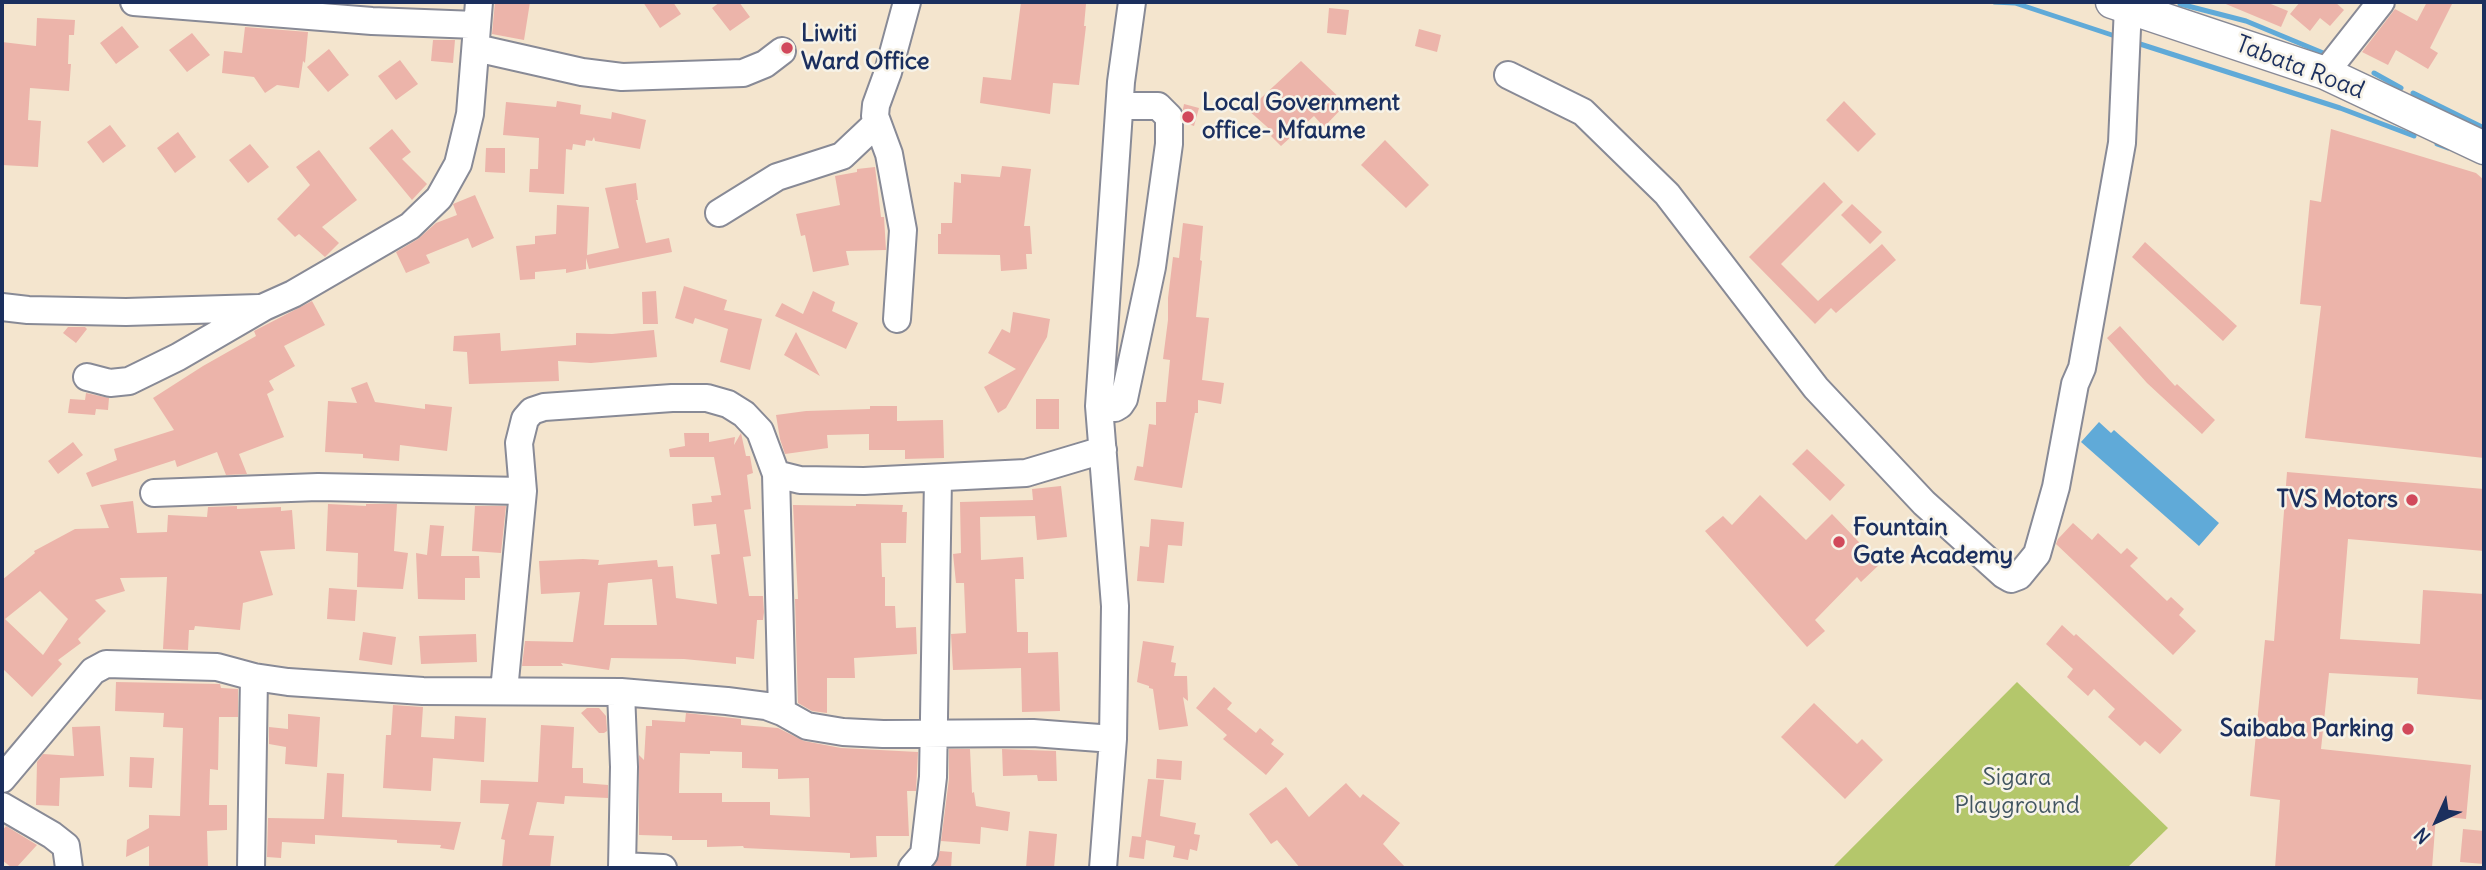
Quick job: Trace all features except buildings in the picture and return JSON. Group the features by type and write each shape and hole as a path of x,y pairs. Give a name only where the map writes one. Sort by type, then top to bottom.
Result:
{"main road":[{"name":"Tabata Road","path":"2120,4 2166,11 2325,73 2484,148"}],"street":[{"path":"134,2 359,20 477,25 569,69 622,77 743,73 765,64 782,51"},
{"path":"897,319 903,230 889,154 877,123 876,105 907,2"},
{"path":"1106,868 1113,739 1115,606 1099,406 1120,106 1132,2"},
{"path":"2325,73 2381,2"},
{"path":"1508,75 1583,112 1667,194 1816,388 1924,503 2011,579 2019,576 2037,554 2056,487 2075,384 2082,368 2122,143 2120,4"},
{"path":"87,377 110,383 129,381 178,357 264,307 293,294 410,226 439,198 458,164 470,114 477,25"},
{"path":"1099,406 1115,408 1121,405 1124,399 1152,267 1169,144 1169,117 1158,106 1120,106"},
{"path":"719,213 777,177 842,156 877,123"},
{"path":"2,307 126,312 264,307"},
{"path":"504,691 523,491 519,443 525,419 532,411 544,407 707,398 728,404 744,414 761,431 776,474 782,712"},
{"path":"776,474 823,482 1027,473 1103,450"},
{"path":"912,868 924,854 933,777 937,478"},
{"path":"154,493 318,487 523,491"},
{"path":"2,779 93,671 106,664 217,667 254,677 288,682 423,691 621,692 727,701 766,706 807,726 843,732 1033,733 1113,739"},
{"path":"251,868 254,677"},
{"path":"621,692 624,767 622,867 663,868"},
{"path":"2,806 66,846 69,868"}],"green space":[{"name":"Sigara Playground","path":"2017,682 2168,828 2127,868 1832,868"}],"water":[{"path":"2099,422 2111,433 2114,430 2219,523 2199,546 2081,442"}],"waterway":[{"path":"1994,2 2015,3 2118,37"},
{"path":"2180,4 2246,21 2328,55"},
{"path":"2140,44 2340,108 2414,136"},
{"path":"2374,73 2401,88"},
{"path":"2413,93 2484,128"},
{"path":"2437,144 2448,148"}],"place":[{"name":"Liwiti Ward Office","path":"787,48"},
{"name":"Local Government office- Mfaume","path":"1188,117"},
{"name":"TVS Motors","path":"2412,500"},
{"name":"Fountain Gate Academy","path":"1839,542"},
{"name":"Saibaba Parking","path":"2408,729"}]}
